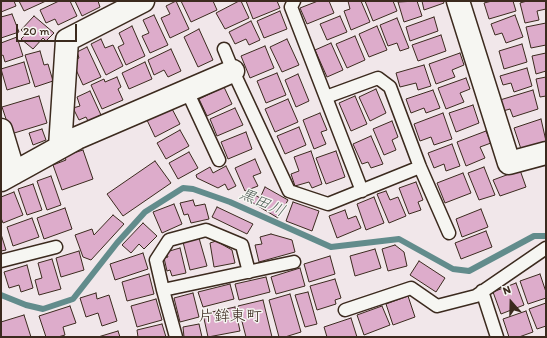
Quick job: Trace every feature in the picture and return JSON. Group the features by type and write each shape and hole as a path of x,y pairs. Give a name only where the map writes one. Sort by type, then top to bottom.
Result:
{"street":[{"path":"60,147 67,40 142,1"},
{"path":"458,1 509,163 546,153"},
{"path":"1,130 7,176 60,147 233,71"}],"lane":[{"path":"294,1 291,7 362,191"},
{"path":"224,49 289,191 328,204 420,167"},
{"path":"326,96 378,78 390,87 420,167 449,233"},
{"path":"187,91 219,160"},
{"path":"176,337 156,260 169,240 206,230 242,245 249,272"},
{"path":"1,262 56,247"},
{"path":"345,310 411,288 437,306 476,296 546,248"},
{"path":"163,290 294,262"},
{"path":"482,291 497,337"}],"building":[{"path":"1,1 14,1 16,6 1,12"},
{"path":"19,1 46,1 24,11"},
{"path":"59,1 70,1 77,16 58,25 55,19 46,23 40,10"},
{"path":"75,1 98,1 100,7 82,16"},
{"path":"176,1 189,29 170,38 161,18 170,14 166,6"},
{"path":"181,1 213,1 217,10 191,22"},
{"path":"241,1 249,18 225,29 216,13"},
{"path":"246,1 277,1 280,8 253,19"},
{"path":"318,1 329,1 334,13 307,24 300,8"},
{"path":"348,1 361,1 370,22 351,30 344,11 350,9"},
{"path":"365,1 393,1 397,11 373,21"},
{"path":"417,1 422,16 404,22 398,2"},
{"path":"422,1 443,1 444,3 424,10"},
{"path":"492,1 513,1 516,11 489,19 484,3"},
{"path":"527,1 546,1 546,9 537,11 539,20 525,23 520,3"},
{"path":"280,11 287,29 264,38 257,21"},
{"path":"12,14 19,32 1,38 1,17"},
{"path":"154,15 168,45 150,53 142,36 149,33 143,20"},
{"path":"515,15 523,37 506,43 502,33 495,35 491,24"},
{"path":"34,16 54,33 46,41 43,38 33,49 21,39 26,34 21,30"},
{"path":"340,16 347,32 327,40 320,24"},
{"path":"434,17 438,31 410,41 406,27"},
{"path":"397,18 409,48 400,51 397,43 388,46 380,25"},
{"path":"251,21 260,40 249,45 246,39 235,44 229,32"},
{"path":"546,23 546,45 531,48 526,27"},
{"path":"132,26 145,56 126,65 118,47 124,44 119,33"},
{"path":"377,26 387,50 369,57 359,34"},
{"path":"199,29 213,60 198,67 184,37"},
{"path":"441,35 446,51 418,61 412,45"},
{"path":"355,36 365,60 347,68 336,44"},
{"path":"17,37 23,56 5,62 3,55 1,56 1,43"},
{"path":"101,39 105,48 113,45 123,66 106,75 91,44"},
{"path":"287,39 299,65 282,72 270,47"},
{"path":"331,43 343,70 327,77 315,50"},
{"path":"522,44 527,62 504,69 499,51"},
{"path":"265,46 274,68 250,78 241,56"},
{"path":"87,47 101,77 83,85 72,61 79,58 77,52"},
{"path":"171,49 181,71 168,77 164,70 154,75 148,60"},
{"path":"40,51 44,65 48,64 53,81 35,87 25,55"},
{"path":"460,53 464,65 452,70 455,77 436,84 429,64"},
{"path":"546,53 546,71 536,74 532,56"},
{"path":"24,62 30,83 7,90 1,69"},
{"path":"145,62 152,79 129,89 122,73"},
{"path":"424,65 431,86 418,90 416,83 400,87 396,73"},
{"path":"527,68 532,86 514,92 511,83 503,85 500,76"},
{"path":"277,73 286,95 266,103 257,81"},
{"path":"298,74 309,101 296,107 285,80"},
{"path":"117,77 121,87 118,89 123,100 102,109 91,85 104,79 105,82"},
{"path":"546,77 546,96 540,97 536,79"},
{"path":"466,78 470,89 460,93 464,102 446,109 438,88"},
{"path":"224,87 232,104 207,116 199,99"},
{"path":"376,89 386,113 370,121 359,97"},
{"path":"433,90 440,108 426,113 424,108 411,113 406,99"},
{"path":"533,90 538,109 513,117 510,109 503,111 500,100"},
{"path":"90,91 101,115 88,121 86,117 79,120 73,108 80,106 77,97"},
{"path":"39,96 47,123 11,134 2,107"},
{"path":"355,96 367,124 351,131 339,103"},
{"path":"288,99 298,122 275,132 265,109"},
{"path":"170,105 180,124 155,137 146,118"},
{"path":"473,105 479,123 456,132 449,113"},
{"path":"235,108 243,125 217,136 210,119"},
{"path":"320,113 327,130 321,132 326,144 314,149 303,120"},
{"path":"443,113 452,139 434,145 431,137 420,141 414,124"},
{"path":"541,119 546,141 521,149 514,128"},
{"path":"392,121 398,137 392,140 396,150 384,155 373,129"},
{"path":"299,127 306,145 285,154 277,136"},
{"path":"42,129 46,140 33,145 29,133"},
{"path":"180,130 189,146 166,159 157,143"},
{"path":"486,131 491,143 480,147 485,158 466,166 457,142"},
{"path":"246,132 252,149 228,159 221,142"},
{"path":"371,136 383,164 371,168 368,162 362,164 353,144"},
{"path":"452,144 460,166 446,171 444,164 434,168 428,153"},
{"path":"83,150 93,179 62,190 53,165 66,160 64,156"},
{"path":"311,151 322,184 312,188 309,182 295,186 291,174 299,171 294,157"},
{"path":"336,151 345,177 326,184 316,158"},
{"path":"189,152 198,168 178,179 169,163"},
{"path":"255,159 261,173 253,176 258,186 245,191 235,168"},
{"path":"155,161 171,183 123,216 107,194"},
{"path":"226,166 236,186 228,190 225,184 218,188 197,178 196,175 210,167 213,173"},
{"path":"484,167 495,195 479,200 468,173"},
{"path":"520,170 526,187 500,196 493,180"},
{"path":"463,173 471,193 445,203 437,183"},
{"path":"51,176 61,205 47,210 37,181"},
{"path":"416,182 423,200 418,202 421,210 409,214 399,188"},
{"path":"33,184 42,210 27,215 18,189"},
{"path":"265,187 288,200 278,218 248,200 252,193 260,198"},
{"path":"386,191 390,200 398,197 406,216 389,223 377,194"},
{"path":"14,192 23,215 3,223 1,218 1,197"},
{"path":"374,197 384,223 366,230 357,204"},
{"path":"193,200 195,206 205,204 209,219 191,223 188,214 184,215 180,203"},
{"path":"293,202 319,211 312,231 286,221"},
{"path":"174,204 182,224 162,233 153,212"},
{"path":"217,207 253,224 247,234 212,217"},
{"path":"65,208 72,229 44,239 37,218"},
{"path":"481,209 488,227 462,237 456,219"},
{"path":"345,210 348,219 356,216 361,228 337,238 329,216"},
{"path":"113,215 124,224 91,260 83,257 75,235 92,229 94,235"},
{"path":"32,218 39,237 13,246 7,227"},
{"path":"143,223 157,236 144,249 139,244 131,253 122,245"},
{"path":"486,231 492,247 461,259 455,243"},
{"path":"1,234 6,250 1,251"},
{"path":"271,234 292,240 295,252 259,262 255,245 262,244 260,237"},
{"path":"199,238 207,266 190,270 183,242"},
{"path":"216,241 232,250 235,263 214,267 210,243"},
{"path":"395,245 404,252 407,266 388,271 382,249"},
{"path":"180,248 186,273 172,276 170,270 167,271 164,258 168,257 166,252"},
{"path":"375,249 381,268 355,276 350,256"},
{"path":"79,251 84,270 61,277 56,258"},
{"path":"143,253 148,269 115,280 110,264"},
{"path":"330,256 335,274 309,282 304,264"},
{"path":"52,259 61,289 39,295 35,280 42,278 38,263"},
{"path":"419,261 445,278 436,292 410,275"},
{"path":"27,265 33,288 21,292 19,285 9,288 4,272"},
{"path":"300,268 305,286 276,294 271,277"},
{"path":"149,274 154,294 127,301 122,282"},
{"path":"540,274 546,292 546,298 528,304 520,281"},
{"path":"266,277 270,292 239,300 235,284"},
{"path":"335,279 341,298 335,300 336,304 317,310 310,286"},
{"path":"516,283 524,305 501,314 493,292"},
{"path":"230,284 234,299 203,307 198,292"},
{"path":"308,292 317,324 305,327 295,295"},
{"path":"96,293 97,299 109,295 117,321 102,326 98,313 86,317 80,298"},
{"path":"193,293 199,317 180,322 174,298"},
{"path":"290,294 301,332 285,337 279,337 269,300"},
{"path":"408,296 415,317 393,325 386,304"},
{"path":"156,299 162,320 137,327 131,306"},
{"path":"263,300 272,337 246,337 238,306"},
{"path":"546,303 546,326 537,329 529,309"},
{"path":"70,306 76,323 63,327 65,335 58,337 46,337 39,316"},
{"path":"382,306 390,325 364,335 357,315"},
{"path":"235,307 240,331 208,337 203,314"},
{"path":"526,311 533,332 519,337 509,337 503,319"},
{"path":"24,315 31,337 1,337 1,322"},
{"path":"351,318 357,337 327,337 324,327"},
{"path":"162,324 166,337 138,337 137,330"},
{"path":"199,324 202,337 184,337 183,327"},
{"path":"118,331 120,337 98,337"}],"waterway":[{"name":"黒田川","path":"1,295 26,305 43,309 73,299 117,243 145,212 183,188 193,189 230,202 331,247 399,239 453,269 469,271 534,236 546,236"}],"district":[{"name":"片鉾東町","path":"230,317"}]}
